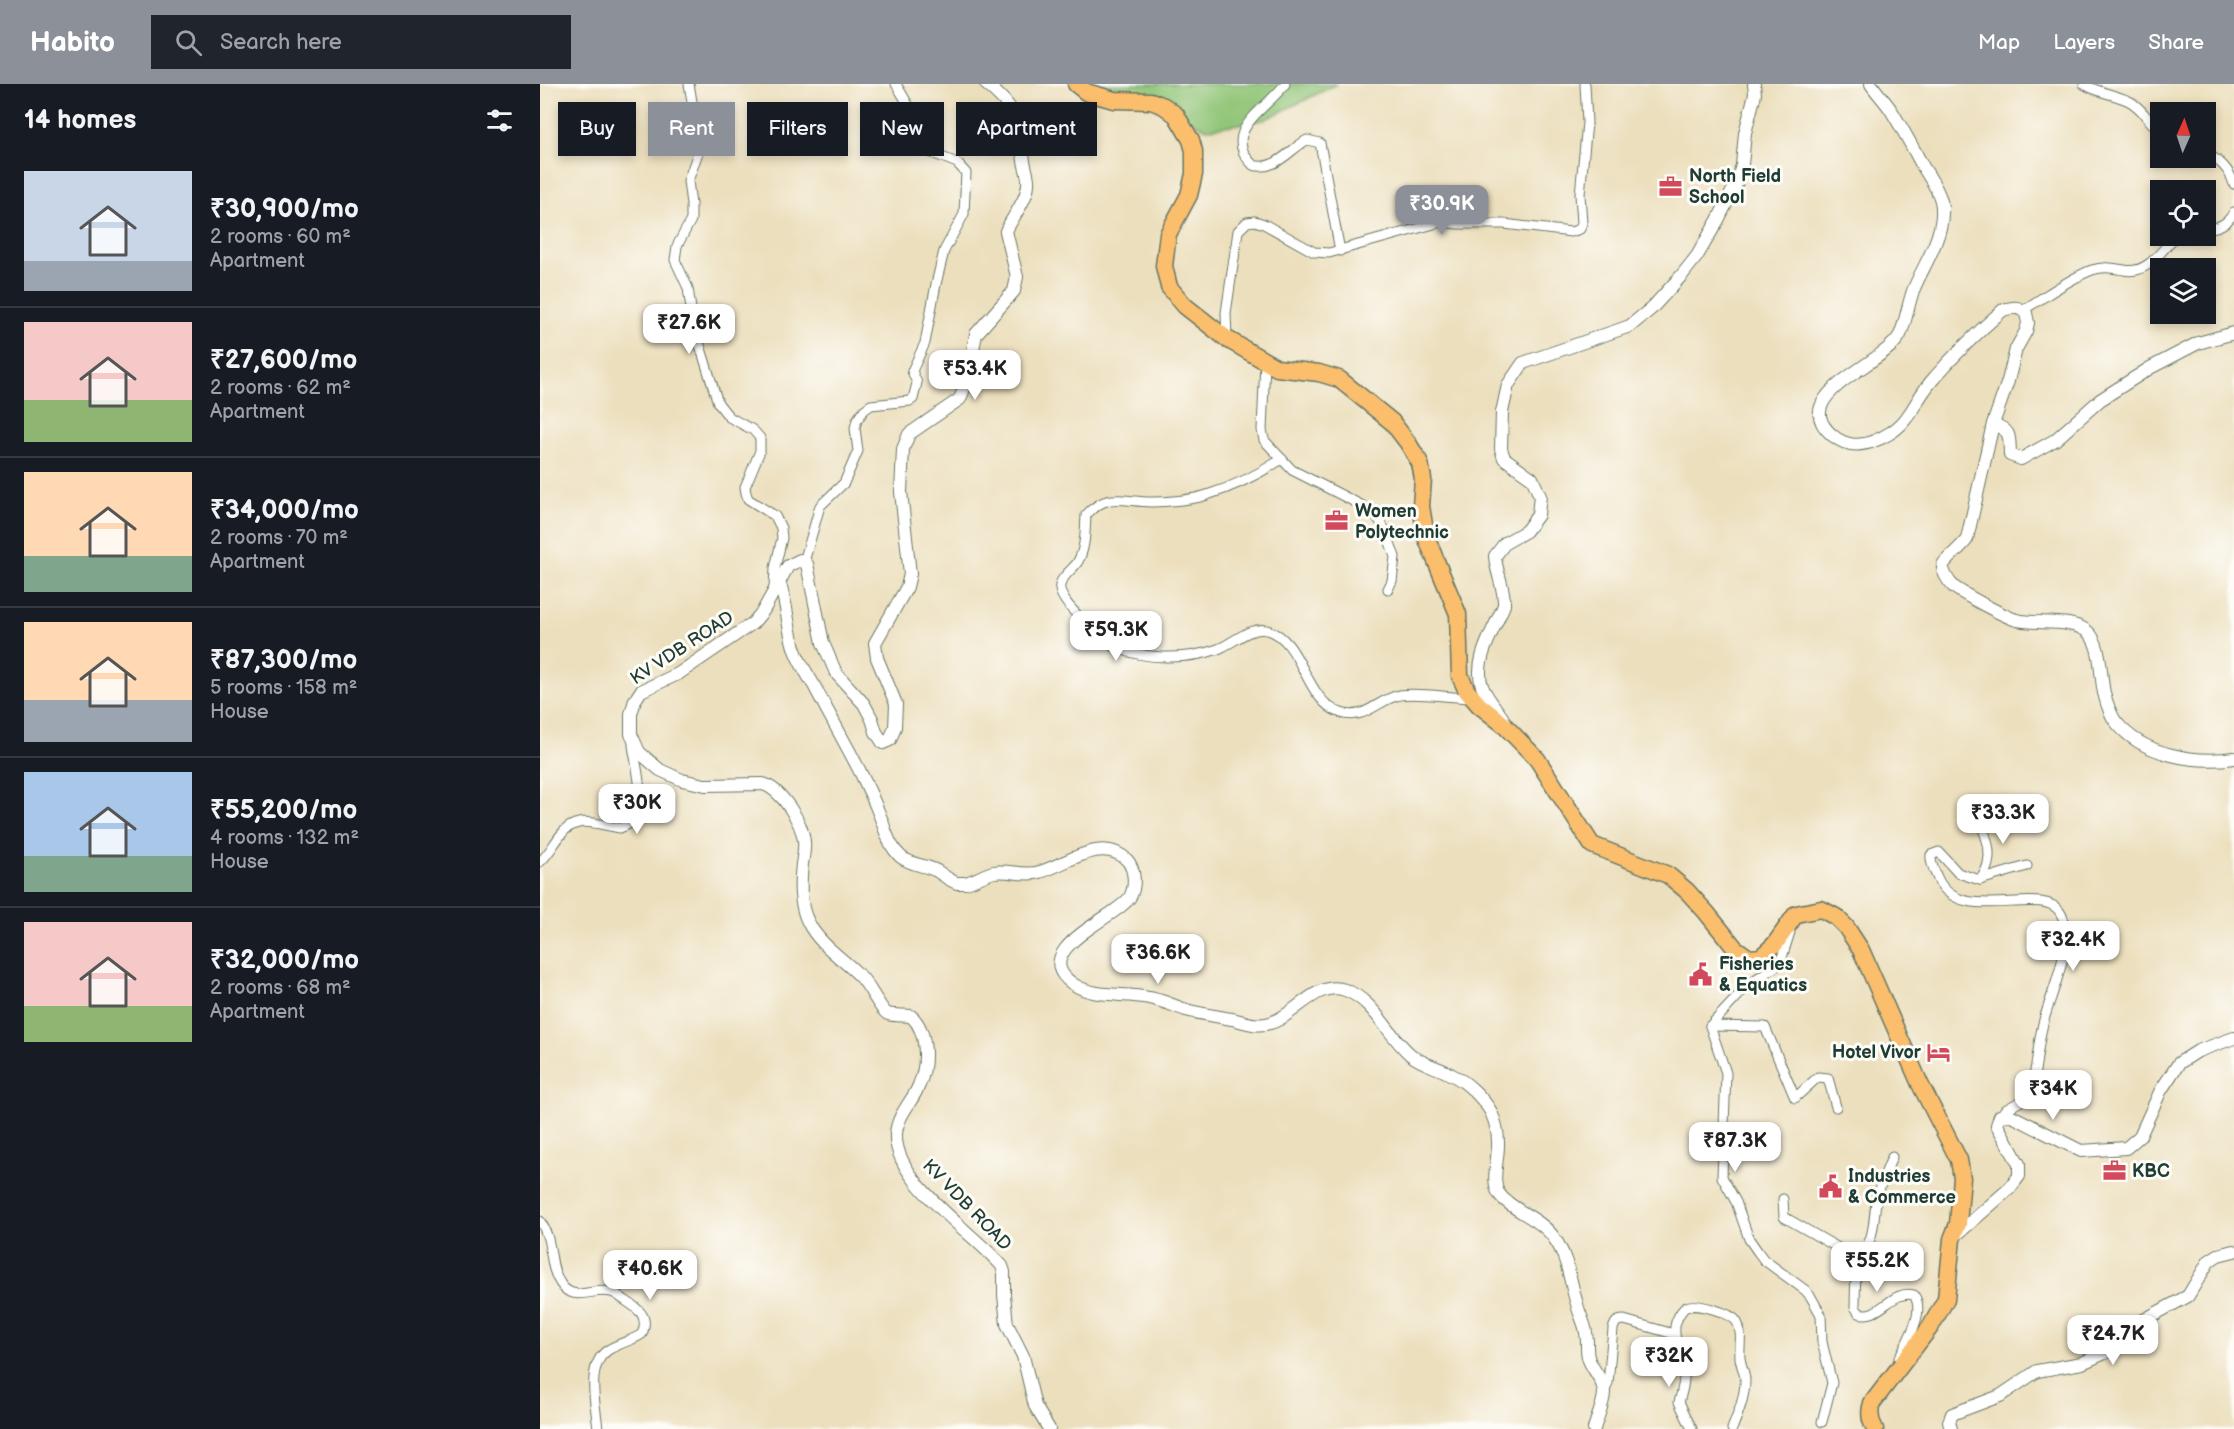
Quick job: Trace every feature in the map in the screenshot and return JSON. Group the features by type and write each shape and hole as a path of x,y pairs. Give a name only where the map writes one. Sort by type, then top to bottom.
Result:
{"highway":[{"path":"1076,84 1086,92 1098,96 1114,100 1151,101 1164,106 1176,115 1191,140 1194,151 1194,174 1189,195 1168,234 1164,266 1169,287 1185,306 1227,339 1276,368 1319,373 1339,380 1392,422 1414,452 1420,463 1423,479 1421,506 1426,537 1458,614 1460,676 1473,698 1537,759 1592,845 1668,875 1688,891 1735,948 1749,958 1761,957 1775,944 1796,914 1821,909 1836,917 1846,927 1861,950 1920,1084 1959,1160 1962,1178 1958,1224 1952,1239 1946,1299 1935,1319 1872,1403 1870,1409 1875,1429"}],"street":[{"path":"689,84 701,144 688,181 691,204 690,220 674,255 688,288 693,323 718,403 729,417 753,430 760,438 760,451 746,487 748,499 775,516 781,528 782,538 775,568 776,588 796,654 846,743 892,846 906,860 926,867 959,884 994,872 1037,874 1086,852 1117,854 1128,861 1133,872 1134,886 1130,897 1121,906 1070,942 1064,951 1060,961 1062,970 1065,977 1076,986 1104,994 1147,997 1197,1013 1257,1026 1280,1020 1317,993 1329,988 1339,988 1361,998 1394,1038 1416,1058 1424,1065 1457,1077 1479,1096 1490,1112 1496,1127 1498,1143 1496,1188 1501,1198 1532,1218 1554,1236 1572,1281 1576,1302 1587,1334 1587,1355 1603,1385 1604,1393"},
{"path":"896,84 909,106 913,126 924,150 957,163 966,173 964,214 944,251 925,343 912,371 917,383 915,396 910,401 872,405 864,410 857,420 858,451 844,483 820,506 804,562 809,572 823,643 837,673 864,704 873,719 882,743 890,740 894,727 896,704 877,658 875,643 907,587 910,574 901,492 903,449 909,434 960,399 967,381 976,334 1014,291 1017,277 1006,231 1029,182 1020,126 1013,110 986,84"},
{"path":"1285,84 1247,123 1241,140 1242,152 1253,165 1267,166 1286,156 1307,140 1320,143 1340,251"},
{"path":"1227,339 1226,314 1238,231 1247,222 1255,221 1264,224 1314,252 1329,253 1441,222 1504,224 1571,232 1580,229 1582,223 1580,194 1587,123 1585,84"},
{"path":"1512,734 1482,686 1480,668 1484,652 1504,604 1495,556 1505,543 1526,531 1538,514 1539,505 1539,496 1532,478 1524,470 1504,458 1501,449 1502,412 1508,385 1522,363 1630,326 1652,309 1682,275 1697,256 1737,182 1742,165 1745,133 1755,94 1754,84"},
{"path":"1871,84 1890,108 1936,187 1941,202 1940,230 1913,291 1899,335 1892,347 1849,376 1821,402 1819,411 1823,424 1831,434 1845,443 1856,446 1887,436 1898,429 1932,379 1967,342 2003,310 2013,307 2023,310 2028,323 2016,349 1993,424 1967,539 1961,548 1944,561 1942,566 1946,576 1953,586 2013,620 2074,625 2087,631 2093,638 2097,649 2105,695 2115,722 2133,737 2160,752 2195,759 2234,758"},
{"path":"2084,84 2128,101 2140,108 2150,120"},
{"path":"2216,159 2227,169 2234,184"},
{"path":"2216,227 2230,219 2234,212"},
{"path":"2023,310 2094,269 2105,266 2132,271 2145,268 2166,246"},
{"path":"1993,424 2004,428 2009,434 2010,455 2021,459 2055,440 2100,400 2150,368 2198,343 2234,333"},
{"path":"1265,362 1262,430 1264,440 1292,470 1361,505 1380,521 1395,557 1392,581 1388,589"},
{"path":"1282,459 1256,476 1206,496 1151,502 1110,499 1099,503 1086,514 1082,552 1076,564 1060,583 1064,597 1106,642 1129,652 1145,655 1183,657 1223,647 1257,629 1270,631 1288,645 1315,691 1329,706 1341,713 1352,715 1364,713 1386,700 1402,695 1473,698"},
{"name":"KV VDB ROAD","path":"804,562 800,560 788,566 753,623 678,674 641,691 635,700 631,714 631,734 639,752 660,770 682,780 705,785 763,784 772,787 782,795 805,842 801,899 808,922 833,953 871,988 884,1012 890,1015 911,1016 921,1028 924,1042 923,1070 919,1086 899,1121 896,1133 898,1151 907,1169 928,1195 1002,1266 1007,1324 1023,1356 1035,1406 1049,1429"},
{"path":"540,862 567,828 575,823 588,822 620,828 627,826 637,815 640,800 631,734"},
{"path":"1973,806 1989,845 1990,861 1987,872 1980,880"},
{"path":"1952,1239 2010,1188 2019,1176 2019,1164 1997,1125 2005,1110 2030,1096 2044,1016 2060,967 2066,929 2060,912 2049,903 1970,902 1954,898 1945,892 1938,880 1930,855 1939,852 1958,873 1980,880 2027,866"},
{"path":"1710,1026 1751,982 1780,964 1796,914"},
{"path":"1710,1026 1765,1027 1795,1098 1818,1077 1828,1078 1836,1107"},
{"path":"1710,1026 1726,1073 1722,1177 1736,1202 1749,1239 1758,1252 1764,1260 1805,1290 1821,1315 1822,1342 1832,1383 1822,1422"},
{"path":"2000,1116 2010,1115 2081,1151 2126,1148 2140,1136 2161,1090 2179,1063 2198,1051 2234,1038"},
{"path":"1856,1258 1870,1243 1878,1194 1892,1157"},
{"path":"1783,1199 1784,1217 1856,1258"},
{"path":"540,1221 548,1234 560,1283 566,1290 576,1294 613,1292 638,1307 644,1314 645,1327 642,1334 609,1349 601,1356 595,1367 598,1429"},
{"path":"1951,1429 1948,1422 1952,1414 2000,1396 2037,1371 2082,1363 2107,1352 2142,1321 2188,1296 2209,1261 2218,1255 2234,1251"},
{"path":"1856,1258 1855,1307 1859,1313 1866,1316 1907,1293 1914,1296 1919,1305 1917,1319 1891,1377"},
{"path":"1692,1429 1679,1402 1684,1370 1674,1334 1678,1317 1686,1307 1696,1305 1731,1316 1735,1319 1742,1337 1740,1361 1745,1382 1743,1398 1732,1429"},
{"path":"1594,1429 1608,1383 1612,1329 1618,1320 1674,1334"}],"green space":[{"path":"1096,84 1337,84 1264,120 1207,129 1185,118 1165,97 1106,88"}],"place":[{"name":"North Field School","path":"1671,186"},
{"name":"Women Polytechnic","path":"1337,521"},
{"name":"Fisheries & Equatics","path":"1701,974"},
{"name":"Hotel Vivor","path":"1939,1052"},
{"name":"KBC","path":"2114,1171"},
{"name":"Industries & Commerce","path":"1830,1186"}]}
